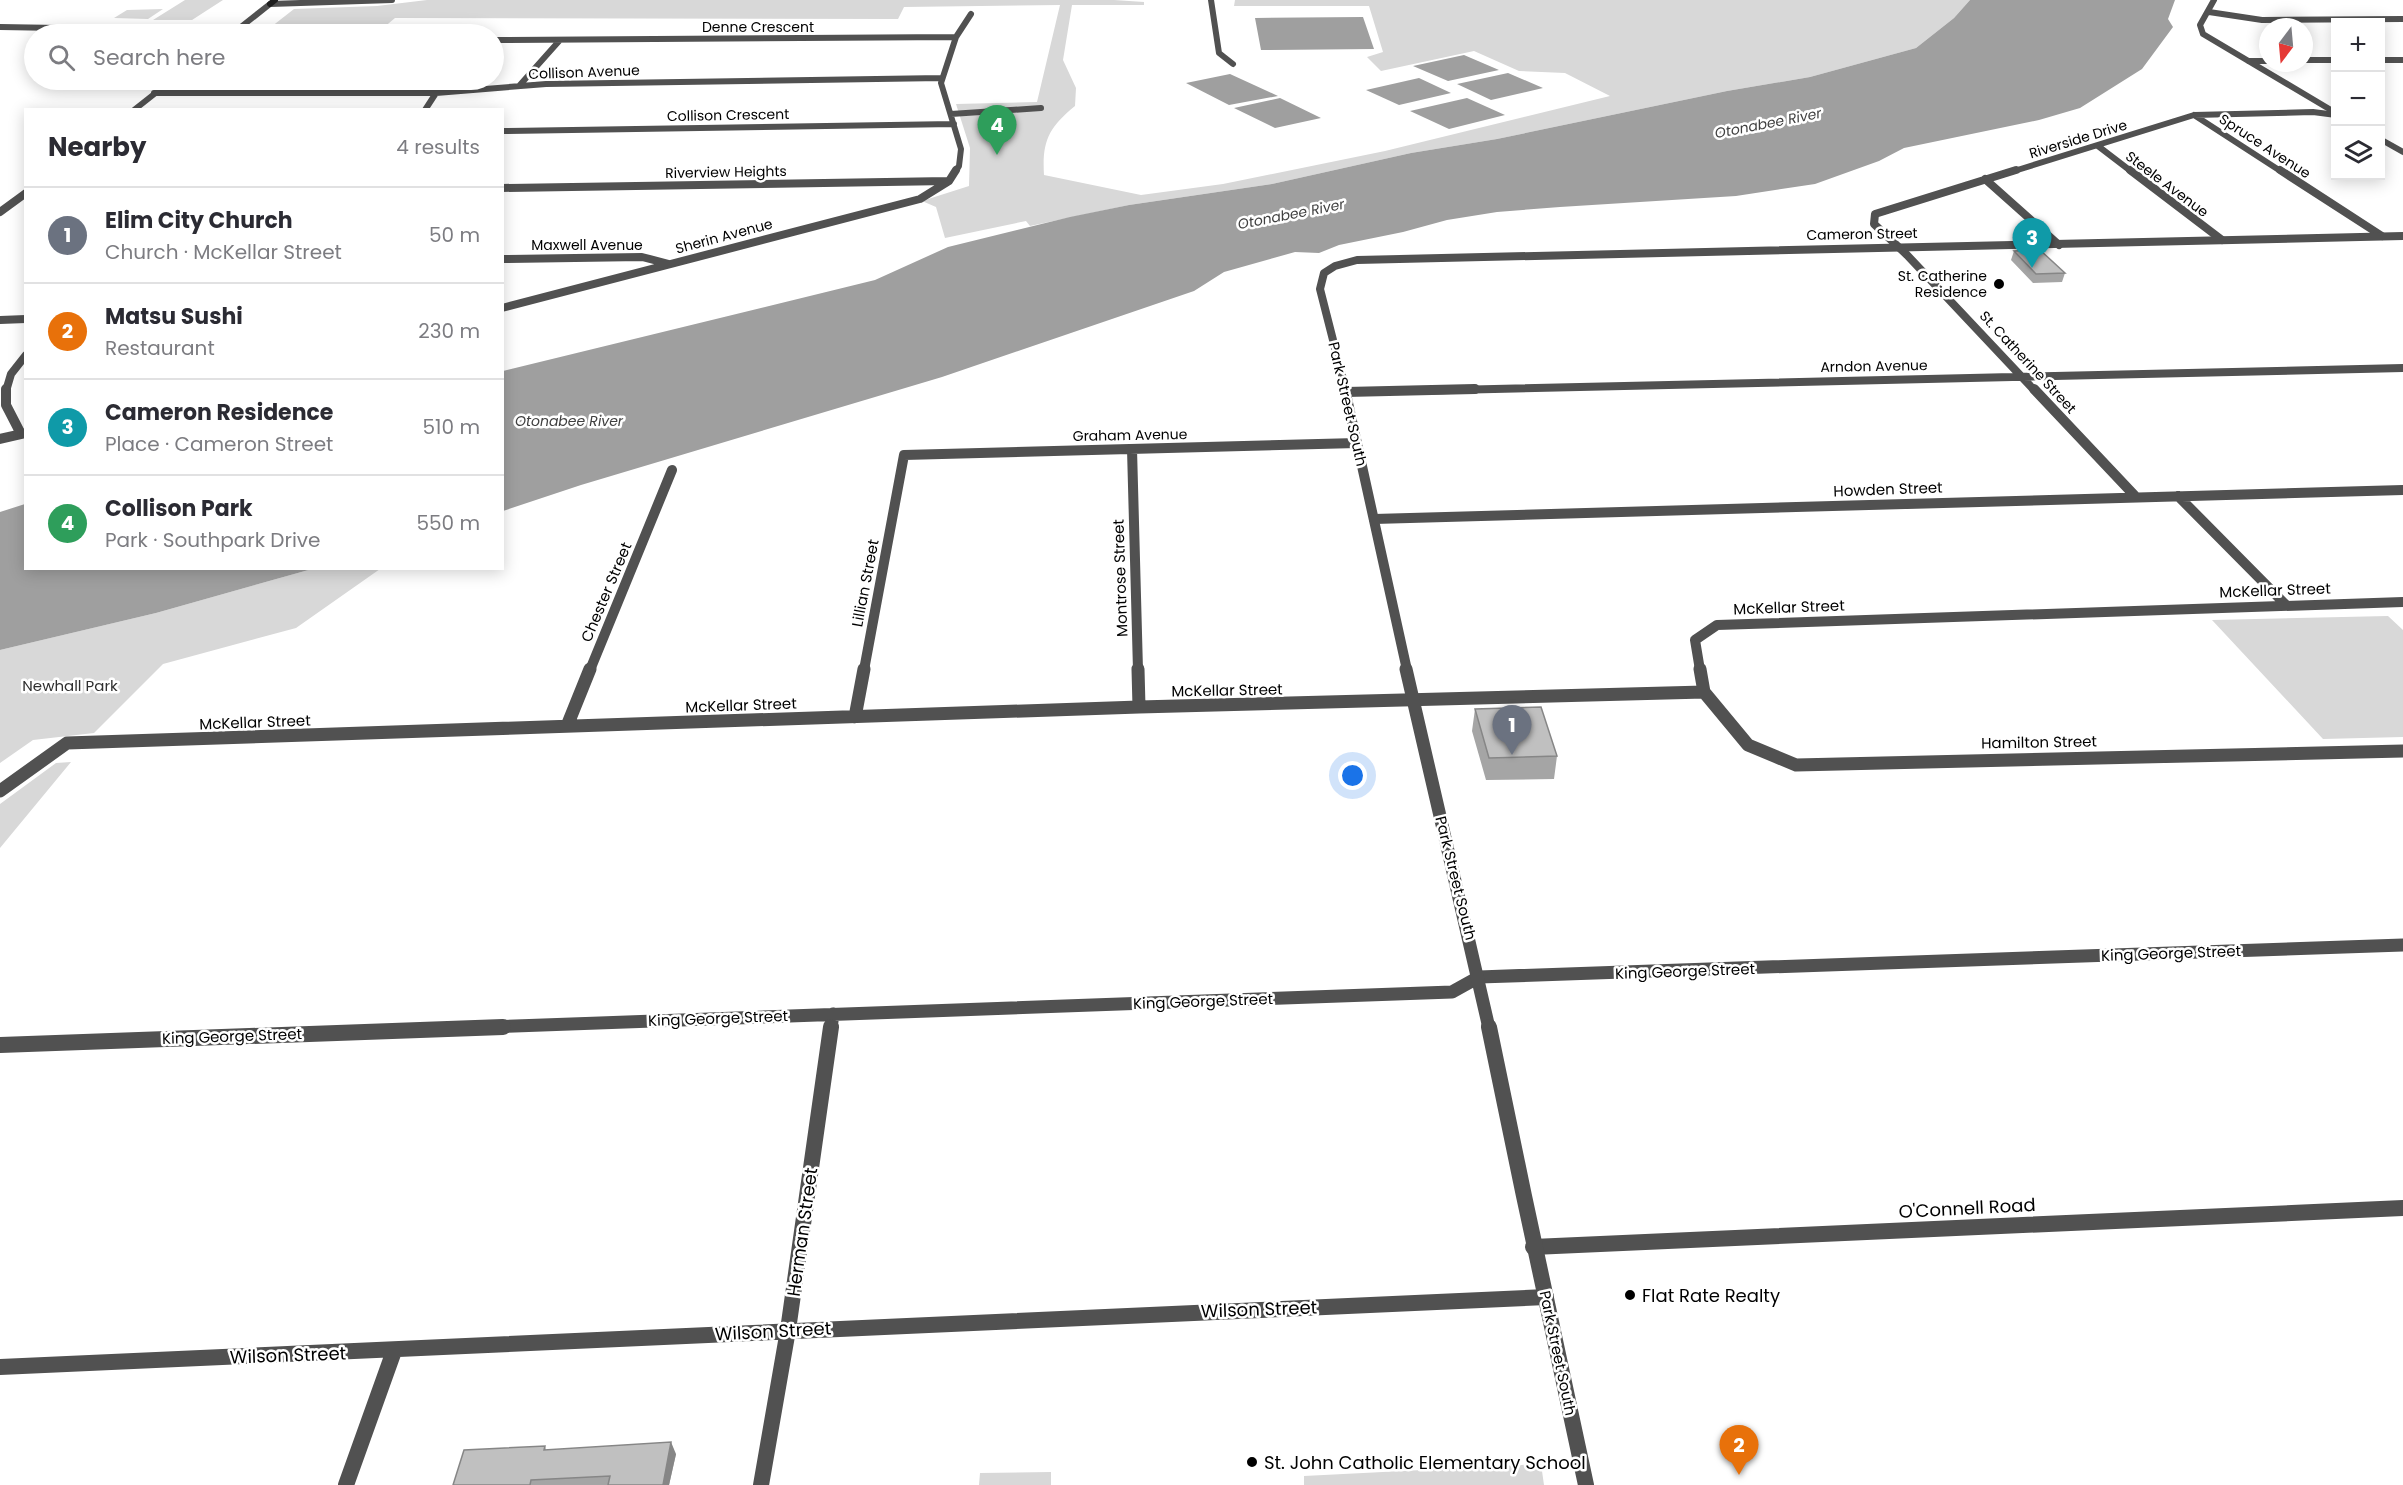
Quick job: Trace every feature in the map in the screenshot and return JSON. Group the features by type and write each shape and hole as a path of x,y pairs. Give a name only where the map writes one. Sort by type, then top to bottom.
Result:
{"street":[{"path":"245,24 273,2 392,0"},
{"path":"1211,0 1220,53 1233,64"},
{"path":"2214,0 2203,24 2203,34 2331,111"},
{"path":"2209,12 2259,20"},
{"path":"949,181 959,166 960,149 941,83 956,37 971,14"},
{"path":"2313,19 2403,18"},
{"path":"2218,21 2259,20"},
{"path":"0,27 24,28"},
{"name":"Denne Crescent","path":"504,40 956,37"},
{"path":"519,86 560,40"},
{"path":"2313,60 2331,60"},
{"path":"2385,60 2403,60"},
{"path":"2249,61 2259,61"},
{"name":"Collison Avenue","path":"504,87 942,78"},
{"path":"136,108 158,90"},
{"name":"Collison Avenue","path":"154,93 436,93 472,90"},
{"path":"426,108 436,93"},
{"path":"951,114 1041,108"},
{"name":"Riverside Drive","path":"1900,247 1890,241 1874,224 1875,214 2194,115 2331,114"},
{"name":"Spruce Avenue","path":"2194,115 2382,236"},
{"name":"Collison Crescent","path":"504,131 954,124"},
{"path":"2385,142 2403,152"},
{"name":"Steele Avenue","path":"2098,146 2222,240"},
{"path":"1985,179 2059,244"},
{"name":"Riverview Heights","path":"504,188 949,181"},
{"name":"Sherin Avenue","path":"504,307 920,199 949,181"},
{"path":"0,212 24,195"},
{"name":"Cameron Street","path":"1324,273 1335,266 1357,260 2403,236"},
{"name":"St. Catherine Street","path":"1900,247 2134,496"},
{"name":"Maxwell Avenue","path":"504,259 642,256 670,264"},
{"name":"Park Street South","path":"1324,273 1320,289 1346,392 1413,700 1479,977 1533,1247 1546,1297 1586,1485"},
{"path":"0,320 24,319"},
{"path":"0,439 23,433 2,403 3,388 24,357"},
{"name":"Arndon Avenue","path":"1346,392 2403,368"},
{"name":"Graham Avenue","path":"904,455 1357,443"},
{"name":"Montrose Street","path":"1132,449 1139,707"},
{"name":"Lillian Street","path":"855,717 904,455"},
{"name":"Chester Street","path":"567,726 672,470"},
{"name":"Howden Street","path":"1374,519 2403,490"},
{"path":"2178,496 2286,605"},
{"name":"McKellar Street","path":"0,791 67,743 1139,707 1704,692 1695,640 1717,625 2403,602"},
{"name":"Hamilton Street","path":"1704,692 1748,745 1796,765 2403,750"},
{"name":"King George Street","path":"0,1045 1452,992 1479,977 2403,945"},
{"name":"Herman Street","path":"761,1485 788,1330 833,1014"},
{"name":"O'Connell Road","path":"1533,1247 2403,1208"},
{"name":"Wilson Street","path":"0,1367 394,1351 788,1330 1546,1297"},
{"path":"346,1485 394,1351"}],"green space":[{"path":"185,0 223,0 192,20 153,20"},
{"path":"427,0 1114,0 1144,2 1144,5 1072,5 1063,60 1076,88 1075,106 1058,121 1049,136 1044,153 1044,175 1141,195 1223,184 1385,151 1610,96 1565,73 1519,71 1474,51 1381,71 1367,57 1383,52 1369,6 1234,6 1235,0 1970,0 1954,18 1916,48 1810,77 1727,91 1497,139 1411,153 1272,184 1129,205 1030,226 1026,221 945,238 936,207 922,201 969,186 970,148 956,104 1037,102 1060,5 904,7 898,19 395,18 388,24 275,24 294,9 377,6"},
{"path":"163,9 148,19 114,18 127,10"},
{"name":"Newhall Park","path":"308,570 379,570 296,628 163,664 94,733 33,740 0,763 0,650 156,613"},
{"path":"2388,616 2403,630 2403,737 2323,739 2212,620"},
{"path":"71,762 0,848 0,804 56,763"},
{"path":"1541,1464 1544,1485 1304,1485 1304,1476"},
{"path":"1051,1472 1051,1485 979,1485 980,1473"}],"water":[{"name":"Otonabee River","path":"1970,0 2175,0 2168,19 2173,27 2142,69 2080,108 2039,120 1904,148 1879,161 1815,184 1736,196 1497,212 1447,220 1339,245 1319,253 1295,252 1224,272 1194,291 942,377 581,485 504,511 504,371 875,280 948,247 1070,217 1129,205 1272,184 1411,153 1497,139 1727,91 1810,77 1916,48 1954,18"},
{"path":"1363,17 1374,49 1261,50 1255,18"},
{"path":"1464,55 1499,70 1448,81 1413,66"},
{"path":"1508,73 1543,88 1491,100 1457,84"},
{"path":"1230,74 1278,96 1229,105 1186,83"},
{"path":"1419,78 1451,93 1399,105 1366,90"},
{"path":"1280,98 1321,118 1275,128 1234,108"},
{"path":"1467,98 1505,115 1449,129 1410,111"},
{"path":"24,504 24,570 308,570 156,613 0,650 0,512"}],"building":[{"path":"2040,250 2065,273 2036,274 2014,251"},
{"path":"1541,707 1557,756 1489,758 1475,709"},
{"path":"671,1442 663,1485 608,1485 610,1476 531,1480 530,1485 453,1485 464,1450 545,1446 544,1450"}],"place":[{"name":"Collison Park","path":"997,155"},
{"name":"Cameron Residence","path":"2032,268"},
{"name":"St. Catherine Residence","path":"1999,284"},
{"name":"Elim City Church","path":"1512,755"},
{"name":"Flat Rate Realty","path":"1630,1295"},
{"name":"St. John Catholic Elementary School","path":"1252,1462"},
{"name":"Matsu Sushi","path":"1739,1475"}]}
